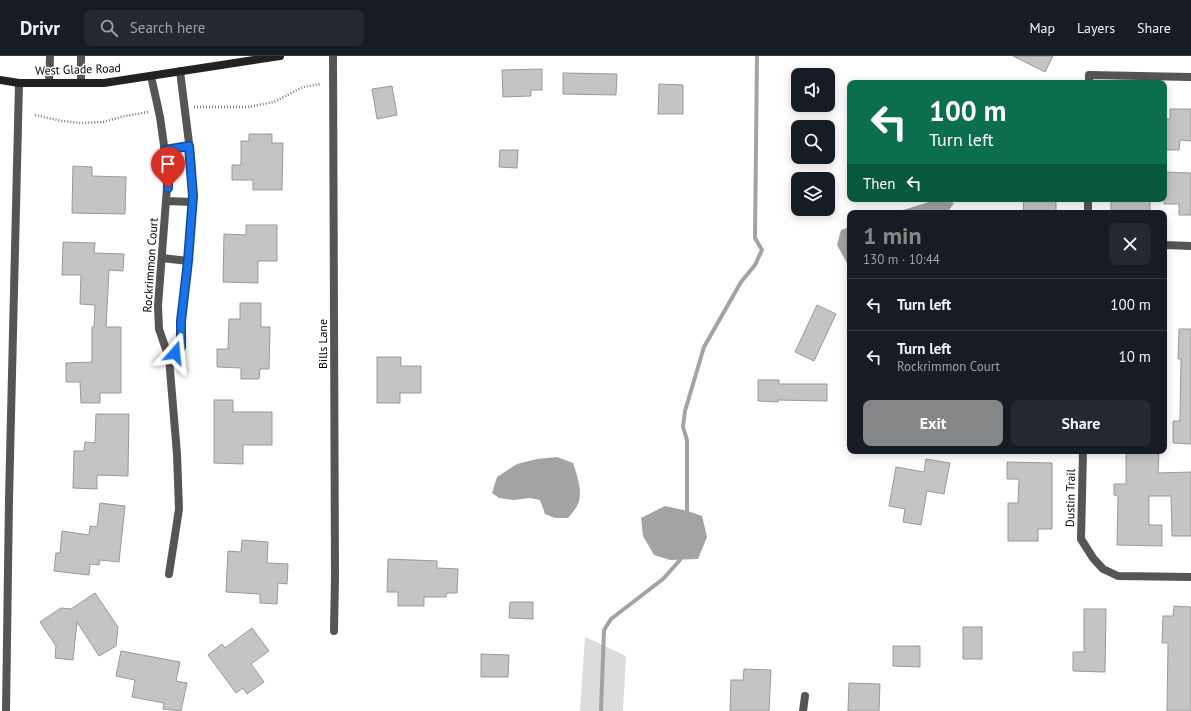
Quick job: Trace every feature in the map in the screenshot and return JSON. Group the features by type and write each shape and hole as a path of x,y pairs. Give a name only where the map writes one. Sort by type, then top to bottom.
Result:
{"main road":[{"name":"West Glade Road","path":"0,80 19,83 104,83 280,56"}],"street":[{"path":"49,83 50,56"},
{"path":"81,56 81,83"},
{"name":"Bills Lane","path":"333,56 334,631"},
{"path":"169,358 181,347 181,321 188,261 192,202 189,146 180,71"},
{"name":"Rockrimmon Court","path":"151,76 160,117 168,174 158,306 159,329 169,358 179,509 169,574"},
{"path":"1089,79 1191,77"},
{"path":"6,711 9,499 19,83"},
{"path":"165,150 189,146"},
{"path":"167,201 192,202"},
{"path":"1167,245 1191,246"},
{"path":"162,258 188,261"},
{"name":"Dustin Trail","path":"1083,454 1082,538 1093,558 1103,569 1118,576 1191,577"},
{"path":"803,711 805,696"}],"shaded area":[{"path":"929,202 954,203 949,210 903,210"},
{"path":"847,228 847,263 837,245 841,230"},
{"path":"557,457 573,463 579,483 580,494 578,504 568,518 555,518 545,514 540,500 530,498 514,500 499,498 492,493 497,477 517,464 537,459"},
{"path":"665,506 702,516 707,537 698,559 670,560 654,555 643,536 641,518"},
{"path":"585,637 626,656 623,711 580,711"}],"building":[{"path":"1013,56 1053,56 1045,72"},
{"path":"542,69 542,90 531,90 531,96 503,97 502,70"},
{"path":"563,73 617,74 616,95 563,94"},
{"path":"659,84 683,85 683,114 658,114"},
{"path":"392,86 397,115 377,119 372,89"},
{"path":"1170,109 1191,109 1191,141 1180,140 1179,150 1167,150 1167,119 1170,119"},
{"path":"249,134 272,134 272,143 283,143 282,190 253,190 253,180 232,180 232,165 241,165 241,141 249,141"},
{"path":"500,150 518,150 517,168 499,167"},
{"path":"73,166 92,167 92,176 126,177 125,214 72,213"},
{"path":"1167,172 1191,173 1191,215 1179,215 1179,204 1164,204 1164,202 1167,202"},
{"path":"1024,202 1056,202 1056,210 1023,210"},
{"path":"1111,202 1150,202 1150,210 1111,210"},
{"path":"246,225 277,225 277,261 258,261 258,283 223,282 224,234 246,235"},
{"path":"63,242 95,243 94,253 124,254 123,271 109,270 106,327 121,327 121,393 100,393 100,403 81,403 80,382 66,382 66,363 92,362 92,327 94,327 95,305 80,304 81,275 62,275"},
{"path":"240,303 261,303 261,327 270,327 269,369 260,369 259,379 241,379 241,368 217,367 217,349 228,349 229,319 240,319"},
{"path":"817,305 836,314 814,361 795,352"},
{"path":"1179,329 1191,329 1191,444 1173,443 1173,421 1180,421 1181,359 1178,359"},
{"path":"377,357 401,357 401,366 421,366 421,393 400,393 400,403 377,403"},
{"path":"758,380 779,380 779,384 827,384 827,401 758,401"},
{"path":"214,400 233,400 233,412 272,412 272,445 243,445 243,464 214,463"},
{"path":"96,414 129,414 128,476 97,475 97,489 73,488 74,451 84,451 85,442 95,443"},
{"path":"1126,454 1159,454 1158,473 1191,472 1191,536 1172,536 1171,496 1149,496 1149,525 1162,525 1162,546 1117,545 1118,496 1114,495 1114,484 1126,484"},
{"path":"926,459 950,463 944,494 927,491 921,525 903,522 905,509 889,506 896,467 924,472"},
{"path":"1007,462 1052,463 1052,529 1038,529 1038,541 1008,541 1008,503 1018,503 1019,479 1007,479"},
{"path":"100,503 125,506 119,562 100,560 99,565 90,564 89,575 54,571 56,553 60,553 62,531 89,535 90,526 97,527"},
{"path":"242,540 268,542 267,563 288,564 287,584 278,583 277,604 260,603 260,594 226,592 228,551 241,552"},
{"path":"388,559 437,561 437,568 458,569 457,593 447,593 446,597 424,597 424,606 398,606 398,592 387,592"},
{"path":"95,593 118,627 116,646 99,656 77,622 73,660 55,658 56,646 40,622 61,608 71,609"},
{"path":"510,602 533,602 533,619 509,618"},
{"path":"1174,606 1191,607 1191,711 1167,711 1168,643 1162,643 1163,616 1173,616"},
{"path":"1084,609 1106,609 1105,672 1073,671 1073,652 1084,652"},
{"path":"963,627 982,627 982,659 963,659"},
{"path":"252,628 269,651 251,664 264,682 247,694 243,688 236,693 208,655 222,644 225,648"},
{"path":"893,646 920,646 920,667 893,666"},
{"path":"121,651 180,662 176,681 187,683 181,711 163,709 164,703 132,697 135,680 116,676"},
{"path":"481,654 509,655 508,677 481,677"},
{"path":"744,669 771,670 769,711 730,711 731,680 743,680"},
{"path":"849,683 880,684 879,711 848,711"}],"waterway":[{"path":"687,516 687,440 683,427 685,411 704,347 741,282 755,265 762,250 755,238 757,56"},
{"path":"601,711 604,630 611,619 663,579 680,560 680,556"}],"route":[{"path":"168,188 165,150 189,146 193,196 188,261 181,321 181,347 175,353"}]}
